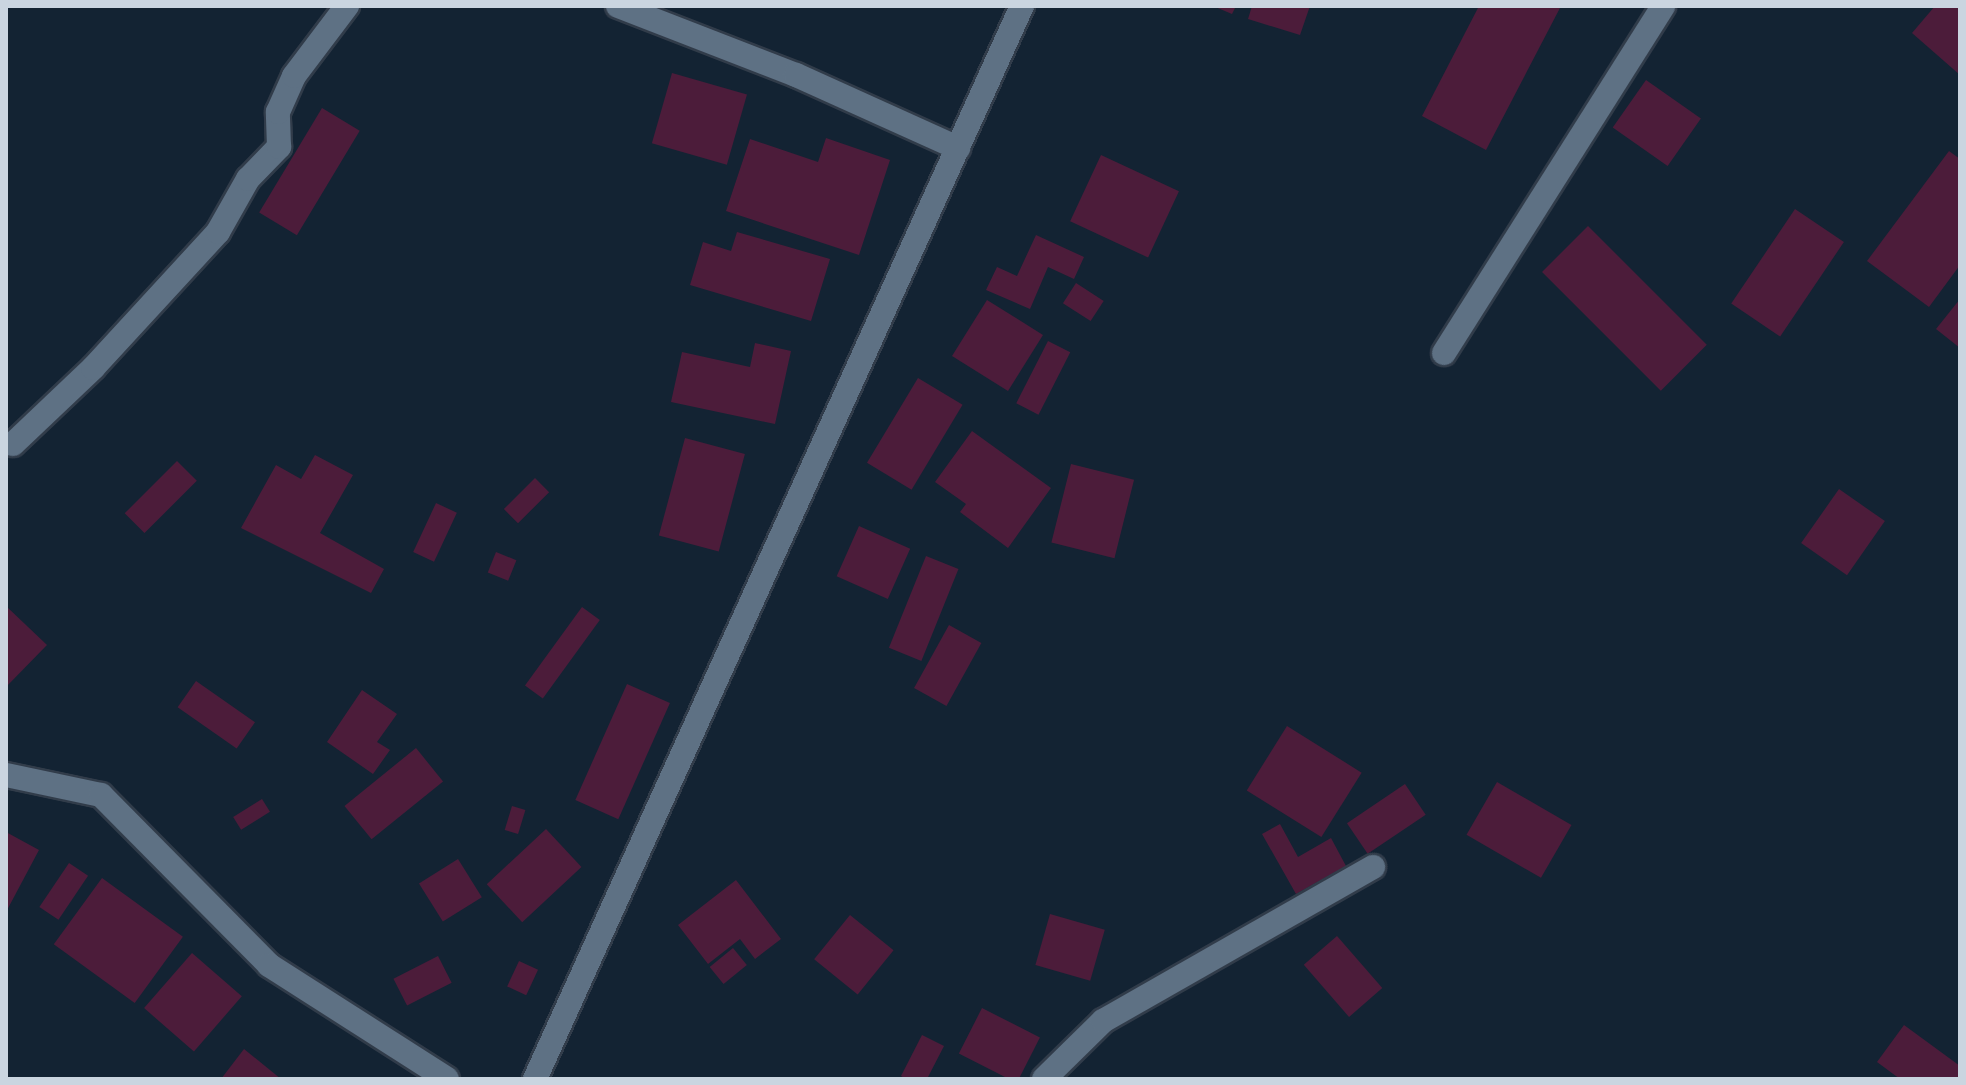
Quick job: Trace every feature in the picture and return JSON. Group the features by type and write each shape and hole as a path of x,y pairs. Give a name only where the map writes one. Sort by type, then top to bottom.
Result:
{"street":[{"path":"13,444 93,368 218,232 248,179 279,147 278,112 294,76 347,6"},
{"path":"618,6 796,75 958,148"},
{"path":"535,1079 1022,6"},
{"path":"1444,353 1663,6"},
{"path":"6,775 101,795 269,965 447,1079"},
{"path":"1044,1079 1103,1021 1373,867"}],"building":[{"path":"1213,6 1236,6 1232,14"},
{"path":"1252,6 1310,6 1300,35 1248,19"},
{"path":"1479,6 1561,6 1486,150 1422,116"},
{"path":"1935,6 1960,6 1960,75 1912,33"},
{"path":"672,73 747,94 727,165 652,143"},
{"path":"1646,80 1701,118 1668,166 1613,128"},
{"path":"322,108 360,131 297,235 259,213"},
{"path":"826,138 890,160 859,255 726,211 750,139 818,162"},
{"path":"1949,151 1960,159 1960,265 1929,307 1867,261"},
{"path":"1101,155 1179,191 1148,258 1070,221"},
{"path":"1795,209 1844,242 1780,337 1731,304"},
{"path":"1588,226 1707,345 1661,391 1542,272"},
{"path":"737,232 830,259 811,321 690,285 703,242 731,251"},
{"path":"1036,235 1084,257 1074,279 1048,267 1030,309 986,290 997,267 1017,276"},
{"path":"1076,283 1104,301 1091,321 1063,303"},
{"path":"1960,299 1960,348 1936,329"},
{"path":"987,300 1043,335 1008,391 952,356"},
{"path":"1048,341 1070,352 1038,415 1016,403"},
{"path":"755,343 791,351 775,424 671,402 682,352 750,367"},
{"path":"918,378 963,405 912,490 867,463"},
{"path":"972,431 1051,488 1008,548 960,512 966,504 935,482"},
{"path":"685,438 745,454 719,552 659,536"},
{"path":"315,455 353,475 320,533 384,569 371,593 241,528 276,465 301,479"},
{"path":"177,461 197,481 144,533 125,513"},
{"path":"1071,464 1134,480 1114,558 1051,543"},
{"path":"535,478 549,492 518,523 504,509"},
{"path":"1839,489 1885,521 1847,575 1801,543"},
{"path":"436,503 457,513 434,562 413,552"},
{"path":"859,526 910,549 888,599 837,576"},
{"path":"496,552 516,560 508,581 488,572"},
{"path":"926,556 958,569 921,661 889,648"},
{"path":"6,606 47,645 6,687"},
{"path":"582,607 600,620 543,698 525,685"},
{"path":"949,625 981,643 946,706 914,688"},
{"path":"196,681 255,722 237,749 178,707"},
{"path":"627,684 670,703 618,819 575,800"},
{"path":"362,690 397,714 377,742 390,750 373,774 327,742"},
{"path":"1287,726 1362,773 1321,837 1247,790"},
{"path":"416,748 443,781 372,839 345,806"},
{"path":"1497,782 1571,825 1541,878 1466,835"},
{"path":"1405,784 1426,815 1368,854 1347,823"},
{"path":"262,799 270,812 241,830 233,817"},
{"path":"512,806 525,810 518,834 505,830"},
{"path":"1280,824 1298,857 1331,838 1346,866 1296,894 1262,834"},
{"path":"546,829 581,867 522,922 487,884"},
{"path":"6,832 39,850 6,912"},
{"path":"458,859 482,897 443,922 419,883"},
{"path":"69,863 88,876 58,920 39,907"},
{"path":"102,878 183,937 135,1003 54,944"},
{"path":"736,880 781,939 755,959 740,939 708,964 678,925"},
{"path":"1050,914 1105,930 1090,981 1035,965"},
{"path":"850,915 894,950 858,995 814,959"},
{"path":"1337,936 1382,988 1349,1017 1304,965"},
{"path":"733,948 747,965 724,984 710,967"},
{"path":"192,953 242,996 194,1051 144,1008"},
{"path":"438,956 452,983 407,1005 393,979"},
{"path":"519,961 538,970 526,995 507,986"},
{"path":"982,1008 1040,1038 1019,1079 1009,1079 959,1053"},
{"path":"1904,1025 1960,1066 1958,1079 1900,1079 1877,1062"},
{"path":"922,1035 944,1046 927,1079 906,1079 901,1076"},
{"path":"244,1049 281,1079 221,1079"}]}
